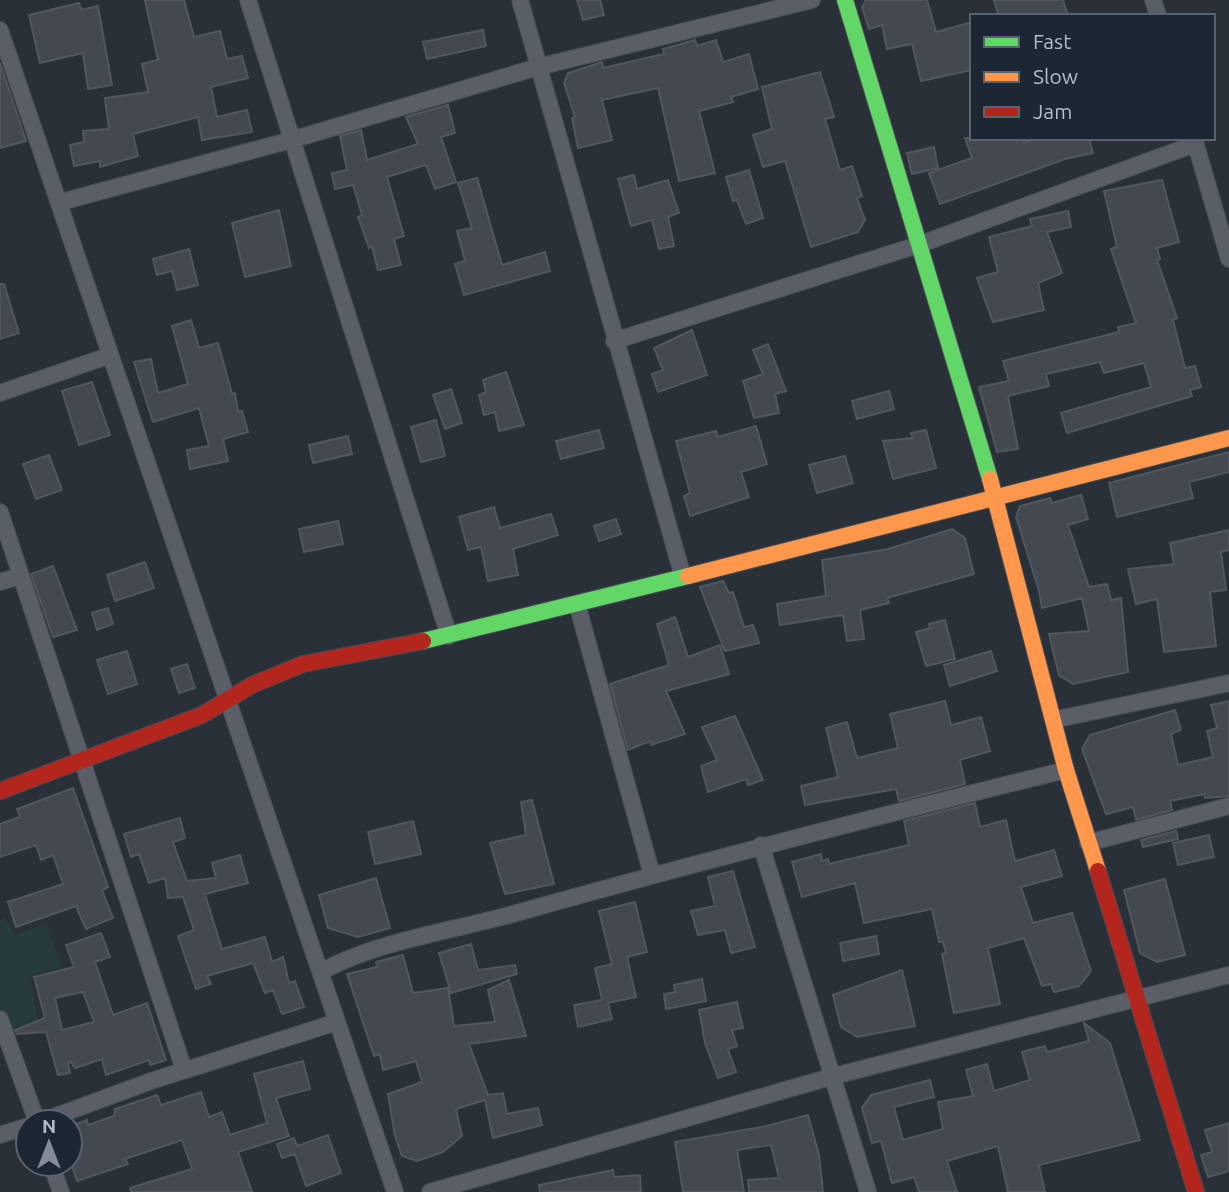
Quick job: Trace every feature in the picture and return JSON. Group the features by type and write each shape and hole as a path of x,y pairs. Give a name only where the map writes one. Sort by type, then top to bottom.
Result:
{"street":[{"path":"248,0 449,636"},
{"path":"520,0 614,341 683,577"},
{"path":"61,202 291,140 538,66 812,0"},
{"path":"845,0 996,498 1066,770 1140,1000 1196,1192"},
{"path":"0,30 61,202 108,356 322,971 395,1192"},
{"path":"614,341 918,245 1195,141 1229,259"},
{"path":"0,393 108,356"},
{"path":"0,791 159,733 227,702 283,671 449,636 1229,438"},
{"path":"0,512 184,1070"},
{"path":"0,582 20,576"},
{"path":"577,604 652,875"},
{"path":"1053,720 1229,683"},
{"path":"322,971 375,948 510,915 761,845 1066,770"},
{"path":"1088,843 1229,806"},
{"path":"761,845 868,1192"},
{"path":"430,1192 834,1076 1140,1000 1229,975"},
{"path":"0,1019 33,1108"},
{"path":"77,1108 184,1070 337,1022"}],"green space":[{"path":"5,918 15,935 47,924 62,967 30,975 38,1021 7,1030 0,1008 0,920"}],"building":[{"path":"145,0 184,0 194,37 220,31 227,59 242,56 248,78 211,87 217,117 247,110 252,132 202,140 198,117 133,134 138,156 100,167 100,161 74,166 70,145 84,142 83,131 109,129 105,98 148,92 142,64 158,60"},
{"path":"577,0 600,0 604,15 583,20"},
{"path":"866,0 927,0 936,32 970,23 970,70 921,81 912,44 887,49 882,25 869,29 862,7"},
{"path":"994,0 1063,0 1067,14 998,14"},
{"path":"79,3 81,10 98,6 112,85 88,89 83,53 40,63 29,15"},
{"path":"483,30 486,46 427,59 423,42"},
{"path":"695,40 697,46 716,40 723,62 749,54 758,89 731,97 733,102 699,111 715,173 679,181 658,88 602,100 612,140 578,148 572,118 575,117 564,83 568,73 602,62 603,68 664,54 663,49"},
{"path":"0,63 26,141 0,148"},
{"path":"820,72 834,117 825,119 840,170 852,166 862,196 857,198 865,220 858,232 811,247 785,161 763,167 753,135 772,129 762,87"},
{"path":"448,105 455,133 441,137 456,182 435,189 426,165 387,177 404,236 394,239 401,265 378,270 372,246 369,248 358,217 362,215 353,185 335,189 332,173 347,170 340,136 361,130 367,160 418,144 406,117"},
{"path":"965,138 1023,140 1024,143 1032,140 1090,140 1093,153 1065,159 940,204 929,173 972,158"},
{"path":"934,147 938,168 912,174 907,153"},
{"path":"749,170 763,218 746,224 737,200 733,201 726,177"},
{"path":"634,175 637,189 668,180 679,213 668,217 674,246 659,249 652,220 631,226 618,179"},
{"path":"477,178 502,265 545,252 550,271 464,295 455,264 465,261 457,231 472,228 458,183"},
{"path":"1162,180 1179,242 1157,248 1160,259 1157,260 1177,318 1173,320 1185,368 1195,366 1201,387 1190,390 1192,396 1067,433 1061,413 1151,387 1144,363 1104,373 1100,362 1046,374 1049,386 1008,396 1018,449 997,452 979,387 1009,381 1003,361 1119,332 1118,327 1136,323 1111,249 1117,247 1104,191"},
{"path":"279,210 291,266 245,277 232,223"},
{"path":"1068,211 1071,227 1047,232 1062,273 1038,283 1044,310 993,322 977,278 998,272 989,237 1032,226 1030,219"},
{"path":"189,249 198,285 177,290 172,271 157,275 153,259"},
{"path":"0,284 4,284 19,333 0,339"},
{"path":"191,320 199,348 218,343 232,394 235,393 238,412 242,411 248,432 223,439 228,461 190,469 187,450 209,446 199,408 153,422 134,362 151,359 158,393 188,384 172,326"},
{"path":"692,330 707,375 658,392 652,374 663,370 654,348"},
{"path":"768,344 786,391 775,394 779,413 754,418 743,381 763,374 753,350"},
{"path":"506,372 524,425 499,431 495,412 484,415 479,395 486,392 483,380"},
{"path":"92,382 110,435 79,445 62,391"},
{"path":"451,389 462,423 445,429 433,395"},
{"path":"889,391 894,409 857,419 852,401"},
{"path":"436,420 445,456 421,462 411,427"},
{"path":"756,426 767,464 741,472 749,497 690,516 684,496 690,493 676,441 716,431 718,437"},
{"path":"599,430 604,448 561,459 556,441"},
{"path":"926,430 936,468 893,479 883,441 913,438 911,433"},
{"path":"348,436 352,454 313,463 309,445"},
{"path":"1229,452 1229,472 1189,482 1193,498 1117,517 1109,483"},
{"path":"49,455 62,490 36,499 23,464"},
{"path":"845,456 853,483 817,493 809,465"},
{"path":"1081,495 1088,519 1068,525 1089,587 1107,584 1111,600 1121,598 1128,672 1073,684 1059,675 1049,634 1089,631 1082,598 1042,608 1016,517 1020,506 1050,498 1052,503"},
{"path":"494,507 500,528 551,514 558,535 513,549 518,575 488,581 481,547 468,550 459,517"},
{"path":"616,519 621,534 599,541 594,526"},
{"path":"338,521 343,544 304,552 299,529"},
{"path":"952,529 965,538 974,574 887,598 889,603 860,610 864,639 847,641 843,615 780,625 777,604 826,596 822,560 888,549"},
{"path":"1229,530 1229,550 1221,552 1226,590 1210,592 1216,646 1164,652 1157,599 1136,604 1128,569 1174,564 1170,543"},
{"path":"145,562 154,588 115,601 107,575"},
{"path":"53,566 77,630 53,637 31,574"},
{"path":"723,581 729,593 733,592 744,627 753,625 759,643 725,651 700,587"},
{"path":"108,608 113,624 97,630 92,613"},
{"path":"675,617 688,657 720,645 729,674 666,691 685,734 651,745 650,741 628,750 610,684 669,665 657,624"},
{"path":"945,620 955,659 926,666 916,632 930,628 929,624"},
{"path":"127,651 137,684 108,694 97,660"},
{"path":"991,651 997,671 950,686 944,665"},
{"path":"187,664 195,688 179,693 171,669"},
{"path":"945,701 951,725 981,717 990,751 960,760 965,784 899,801 896,789 805,805 801,786 838,777 826,728 847,722 857,758 898,748 890,714"},
{"path":"1229,701 1229,796 1205,798 1204,794 1170,801 1172,810 1136,820 1133,807 1106,814 1082,749 1090,735 1175,710 1181,730 1171,734 1178,765 1213,757 1207,731 1217,728 1211,705"},
{"path":"735,716 763,780 748,785 746,779 708,792 701,766 717,760 702,727"},
{"path":"73,788 108,887 102,890 113,918 86,929 76,906 16,927 8,902 63,884 53,855 41,860 36,845 0,857 0,824 20,817 17,809"},
{"path":"532,800 554,884 505,894 490,843 526,835 521,802"},
{"path":"975,803 980,827 1006,820 1015,861 1054,850 1062,876 1021,887 1033,923 1072,913 1091,971 1079,986 1054,992 1051,984 1042,986 1024,938 988,948 1000,1004 954,1013 942,954 946,953 943,942 939,942 932,909 864,923 855,883 802,897 792,862 821,854 822,861 828,859 829,864 909,845 904,821"},
{"path":"180,818 185,838 173,842 187,881 216,878 212,863 240,855 248,883 205,894 222,949 265,937 272,962 283,957 289,983 295,981 304,1007 282,1014 273,990 265,993 253,963 207,976 211,984 196,989 178,936 194,930 183,897 168,898 165,878 149,883 139,854 131,857 124,834"},
{"path":"413,821 421,854 375,864 368,832"},
{"path":"1176,831 1178,839 1143,847 1141,840"},
{"path":"1209,835 1214,857 1178,865 1173,843"},
{"path":"733,871 755,947 731,953 725,930 698,935 691,911 715,906 708,877"},
{"path":"376,878 390,928 358,937 328,928 319,895"},
{"path":"1165,879 1185,955 1157,962 1140,953 1124,890"},
{"path":"635,902 647,952 627,957 636,997 608,1003 612,1019 578,1027 574,1005 602,1000 595,968 612,964 599,911"},
{"path":"101,933 110,957 95,962 113,1015 147,1003 166,1060 150,1065 149,1060 106,1075 102,1059 75,1068 71,1062 68,1063 70,1073 58,1075 46,1032 17,1034 15,1030 45,1018 34,977 74,967 66,945","holes":["83,992 94,1022 62,1030 55,998"]},
{"path":"876,936 879,954 843,961 840,943"},
{"path":"471,944 478,970 515,965 517,974 451,993 439,953"},
{"path":"403,955 413,993 448,988 454,1026 495,1022 488,990 509,980 526,1036 469,1044 488,1095 503,1093 507,1114 538,1108 542,1125 493,1138 485,1100 456,1109 462,1136 443,1152 417,1161 402,1156 395,1136 388,1094 422,1082 416,1061 383,1070 380,1054 374,1056 347,974 377,967 376,962"},
{"path":"902,970 915,1026 857,1037 841,1027 833,995"},
{"path":"702,979 706,1001 666,1009 664,994 675,992 674,985"},
{"path":"737,1002 743,1028 732,1030 737,1046 728,1049 736,1072 718,1078 705,1043 699,1010"},
{"path":"1084,1023 1110,1043 1140,1140 1039,1165 1045,1192 1008,1192 998,1146 947,1161 957,1192 919,1192 914,1177 892,1183 881,1141 872,1143 862,1108 871,1095 930,1080 934,1097 894,1107 903,1140 943,1129 938,1102 973,1096 966,1070 987,1064 994,1091 1030,1080 1022,1052 1045,1046 1047,1052 1089,1041"},
{"path":"303,1061 310,1089 276,1098 289,1136 238,1152 252,1192 131,1192 130,1188 192,1169 182,1140 125,1159 128,1164 77,1181 76,1178 84,1178 84,1121 87,1120 88,1125 114,1116 115,1109 157,1095 161,1105 201,1092 209,1117 222,1112 230,1135 267,1123 254,1074"},
{"path":"808,1115 819,1155 823,1192 749,1192 748,1180 779,1178 771,1145 737,1150 744,1192 683,1192 675,1142 767,1126"},
{"path":"1229,1123 1229,1171 1208,1177 1201,1155 1212,1152 1205,1130"},
{"path":"328,1135 341,1173 306,1186 295,1154 282,1158 277,1144 294,1138 297,1146"},
{"path":"613,1170 614,1177 640,1175 641,1192 540,1192 539,1185"}],"traffic: fast":[{"path":"845,0 990,479"},
{"path":"423,641 688,576"}],"traffic: slow":[{"path":"688,576 1229,438"},
{"path":"990,479 1066,770 1098,871"}],"traffic: jam":[{"path":"0,791 202,715 252,685 303,664 423,641"},
{"path":"1098,871 1196,1192"}]}
